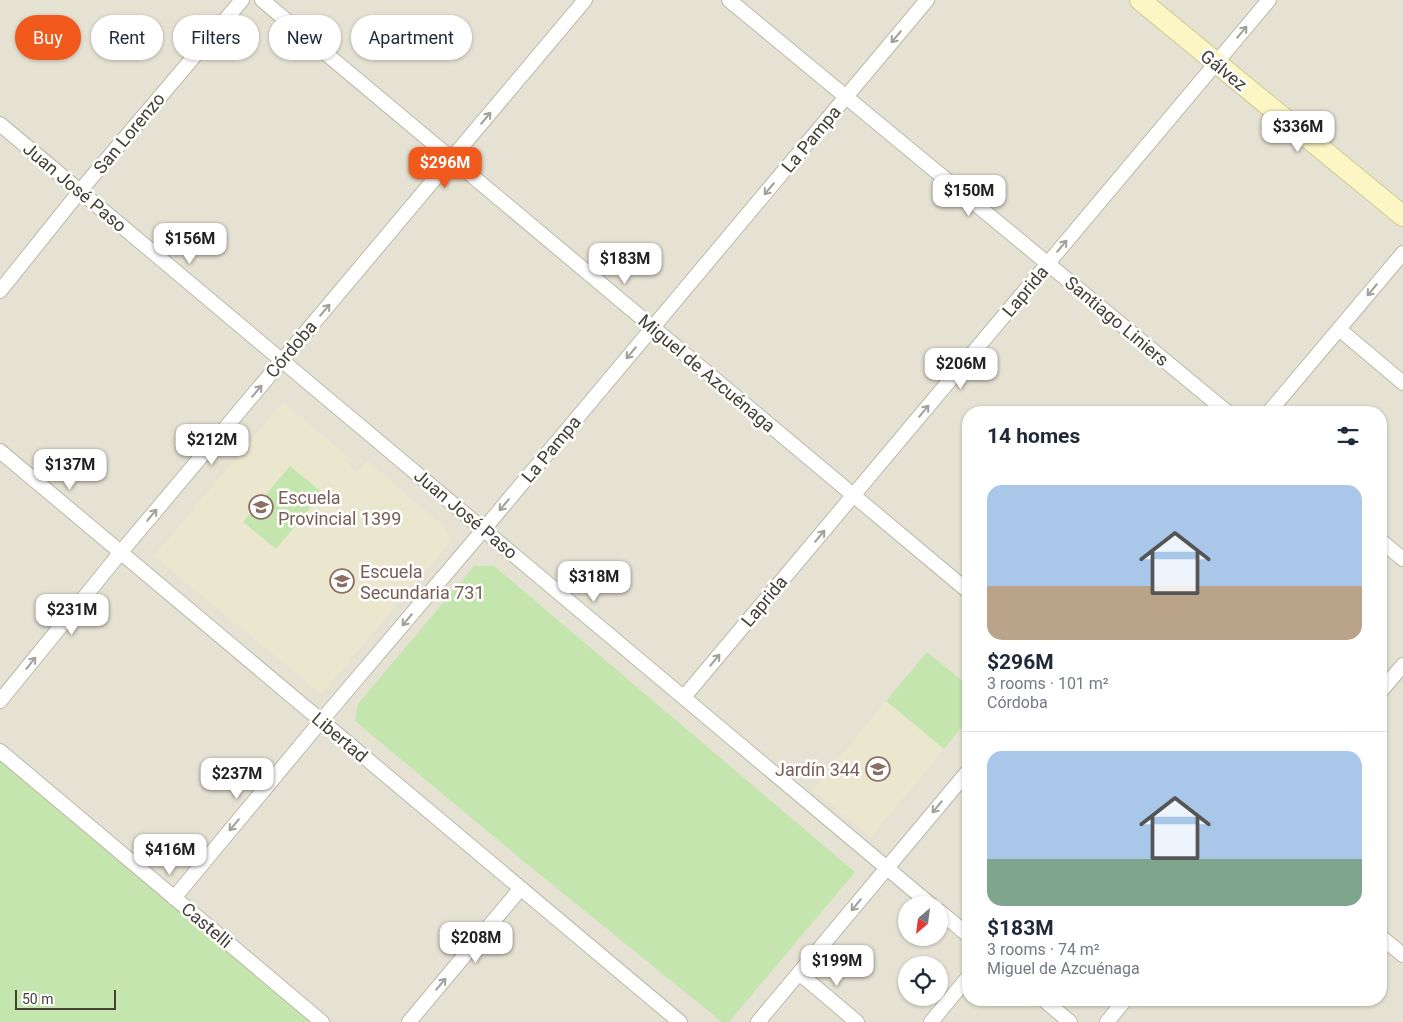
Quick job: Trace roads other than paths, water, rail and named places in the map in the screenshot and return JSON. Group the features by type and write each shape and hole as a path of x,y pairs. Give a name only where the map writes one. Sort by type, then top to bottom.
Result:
{"main road":[{"name":"Gálvez","path":"1140,0 1403,216"}],"street":[{"name":"San Lorenzo","path":"0,291 80,191 242,0"},
{"name":"Miguel de Azcuénaga","path":"262,0 962,586"},
{"name":"Córdoba","path":"0,701 121,552 585,0"},
{"name":"Santiago Liniers","path":"729,0 1220,406"},
{"name":"La Pampa","path":"174,898 927,0"},
{"name":"Laprida","path":"684,697 1269,0"},
{"name":"Juan José Paso","path":"0,124 920,896"},
{"path":"1274,406 1403,253"},
{"path":"1339,329 1403,383"},
{"name":"Libertad","path":"0,451 680,1022"},
{"path":"1387,545 1403,559"},
{"path":"1387,684 1403,665"},
{"name":"Castelli","path":"0,751 322,1022"},
{"path":"758,1022 962,778"},
{"path":"409,1022 521,888"},
{"path":"948,918 962,930"},
{"path":"1387,942 1403,955"},
{"path":"799,973 857,1022"},
{"path":"931,1022 962,984"},
{"path":"1051,1006 1070,1022"},
{"path":"1107,1022 1120,1006"}],"place":[{"name":"Escuela Provincial 1399","path":"261,507"},
{"name":"Escuela Secundaria 731","path":"342,581"},
{"name":"Jardín 344","path":"878,769"}]}
